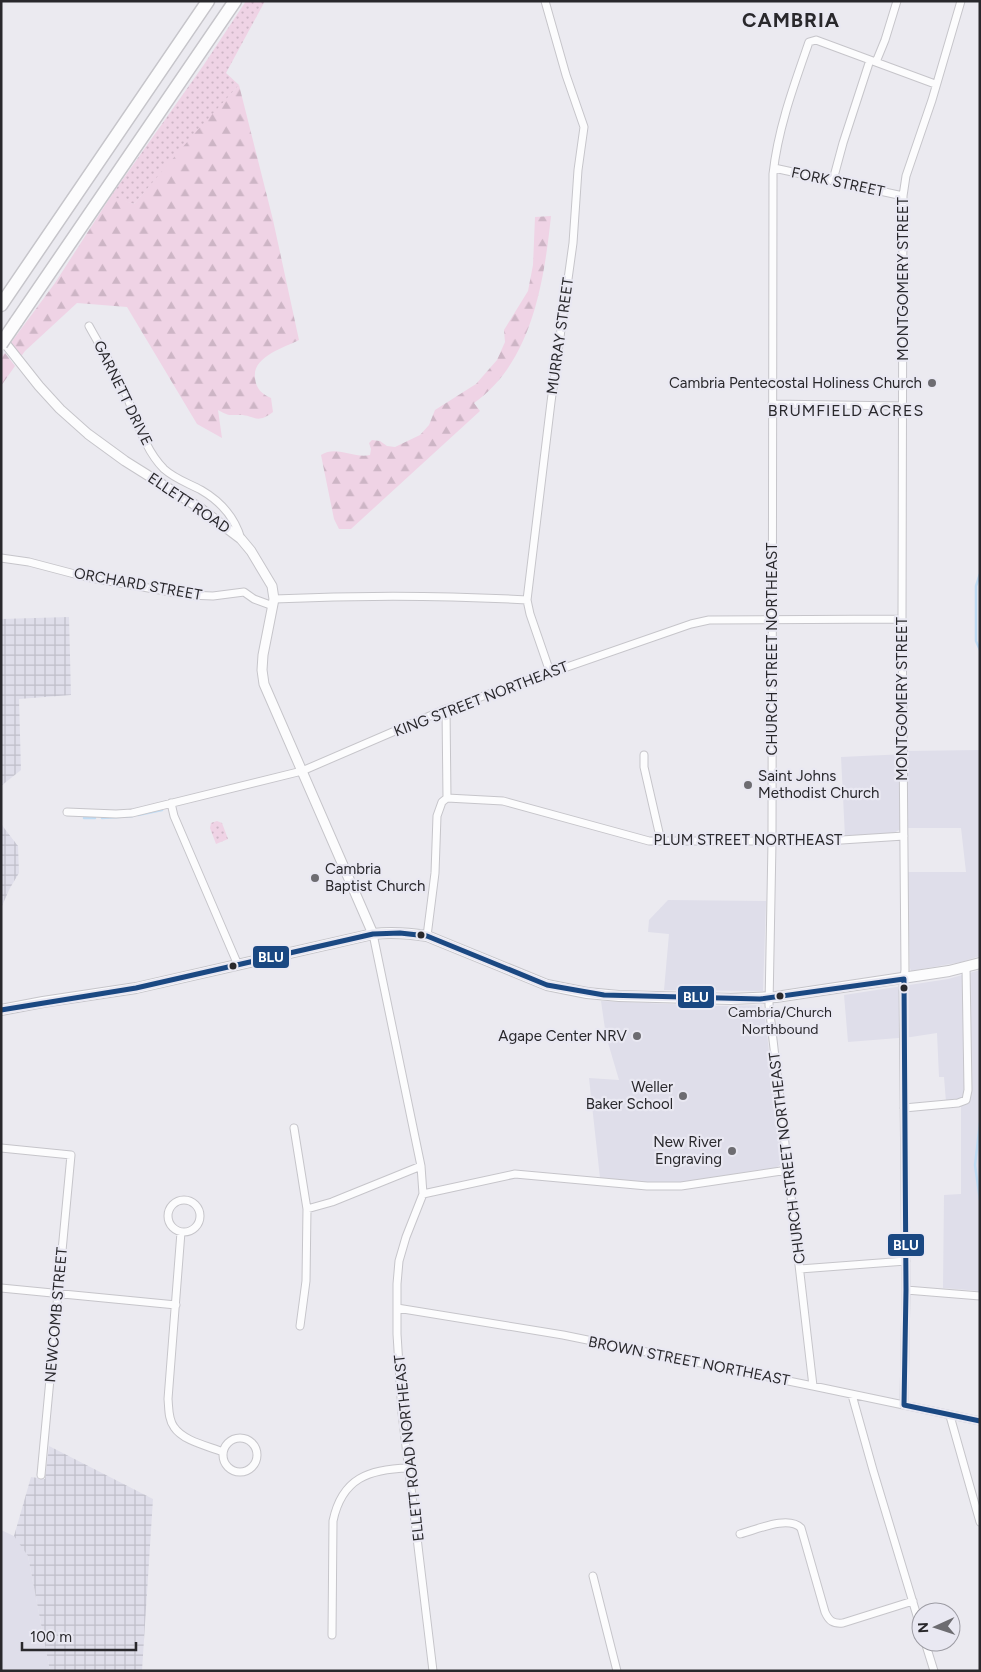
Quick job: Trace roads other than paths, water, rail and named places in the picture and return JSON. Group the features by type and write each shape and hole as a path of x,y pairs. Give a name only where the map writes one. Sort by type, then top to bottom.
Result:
{"highway":[{"path":"3,302 208,1"},
{"path":"1,344 235,1"}],"main road":[{"path":"4,1007 128,989 373,934 400,933 427,936 528,978 564,989 634,997 769,998 904,979 980,963"}],"street":[{"name":"MURRAY STREET","path":"545,1 566,75 584,127 578,170 573,243 551,402 527,600 550,672"},
{"path":"833,180 843,143 873,61 886,40 898,1"},
{"name":"MONTGOMERY STREET","path":"904,1405 906,1261 902,620 903,196 906,176 961,1"},
{"name":"CHURCH STREET NORTHEAST","path":"813,1386 770,1023 769,998 772,842 772,188 778,138 809,42 816,40 873,61"},
{"path":"873,61 935,84"},
{"name":"FORK STREET","path":"774,168 903,196"},
{"name":"GARNETT DRIVE","path":"90,326 124,390 140,428 156,458 174,477 202,491 228,512 237,526 241,539"},
{"name":"ELLETT ROAD","path":"1,338 60,410 88,434 132,466 200,508 241,539 251,551 272,586 273,602"},
{"path":"772,404 903,406"},
{"name":"ORCHARD STREET","path":"1,558 86,577 188,595 213,596 244,592 254,599 273,602 400,596 527,600"},
{"path":"273,602 263,655 262,670 264,684 373,934"},
{"name":"KING STREET NORTHEAST","path":"67,812 132,813 302,771 446,709 691,624 708,620 902,620"},
{"path":"427,936 435,873 437,816 442,802 447,798 446,709"},
{"path":"644,756 644,767 661,842"},
{"name":"PLUM STREET NORTHEAST","path":"447,798 503,801 636,838 661,842 826,841 904,836"},
{"path":"171,804 174,816 238,965"},
{"name":"ELLETT ROAD NORTHEAST","path":"373,934 421,1166 423,1194 406,1237 399,1261 396,1308 402,1413 433,1671"},
{"path":"904,1108 958,1103 966,1100 968,1090 966,967"},
{"path":"294,1128 307,1210 306,1280 300,1326"},
{"name":"NEWCOMB STREET","path":"1,1148 71,1155 41,1475"},
{"path":"307,1210 332,1202 421,1166"},
{"path":"423,1194 515,1174 647,1186 681,1186 788,1170"},
{"path":"177,1201 189,1201 198,1209 200,1215 199,1222 195,1228 181,1232 175,1230 171,1225 168,1219 168,1212 177,1201"},
{"path":"181,1232 168,1399 169,1415 174,1427 184,1436 223,1452"},
{"path":"800,1269 906,1261"},
{"path":"1,1288 176,1305"},
{"path":"906,1290 980,1296"},
{"name":"BROWN STREET NORTHEAST","path":"396,1308 563,1335 980,1422"},
{"path":"852,1395 913,1602"},
{"path":"950,1416 980,1522"},
{"path":"237,1438 244,1438 251,1442 256,1449 257,1458 254,1465 247,1471 235,1472 225,1464 223,1452 231,1441 237,1438"},
{"path":"332,1635 333,1521 336,1506 343,1494 354,1482 367,1474 391,1468 409,1468"},
{"path":"740,1534 786,1522 797,1524 801,1528 825,1612 831,1622 837,1624 844,1623 911,1603"},
{"path":"593,1576 617,1671"},
{"path":"928,1652 934,1671"}],"waterway":[{"path":"980,574 976,586 976,641 980,650"},
{"path":"138,815 162,810"},
{"path":"102,818 133,816"},
{"path":"84,818 95,818"},
{"path":"980,1123 975,1165 980,1200"}],"place":[{"name":"Cambria Pentecostal Holiness Church","path":"932,383"},
{"name":"Saint Johns Methodist Church","path":"748,785"},
{"name":"Cambria Baptist Church","path":"315,878"},
{"name":"Cambria/Church Northbound","path":"780,996"},
{"name":"Agape Center NRV","path":"637,1036"},
{"name":"Weller Baker School","path":"683,1096"},
{"name":"New River Engraving","path":"732,1151"}],"district":[{"name":"CAMBRIA","path":"791,20"},
{"name":"BRUMFIELD ACRES","path":"846,410"}]}
